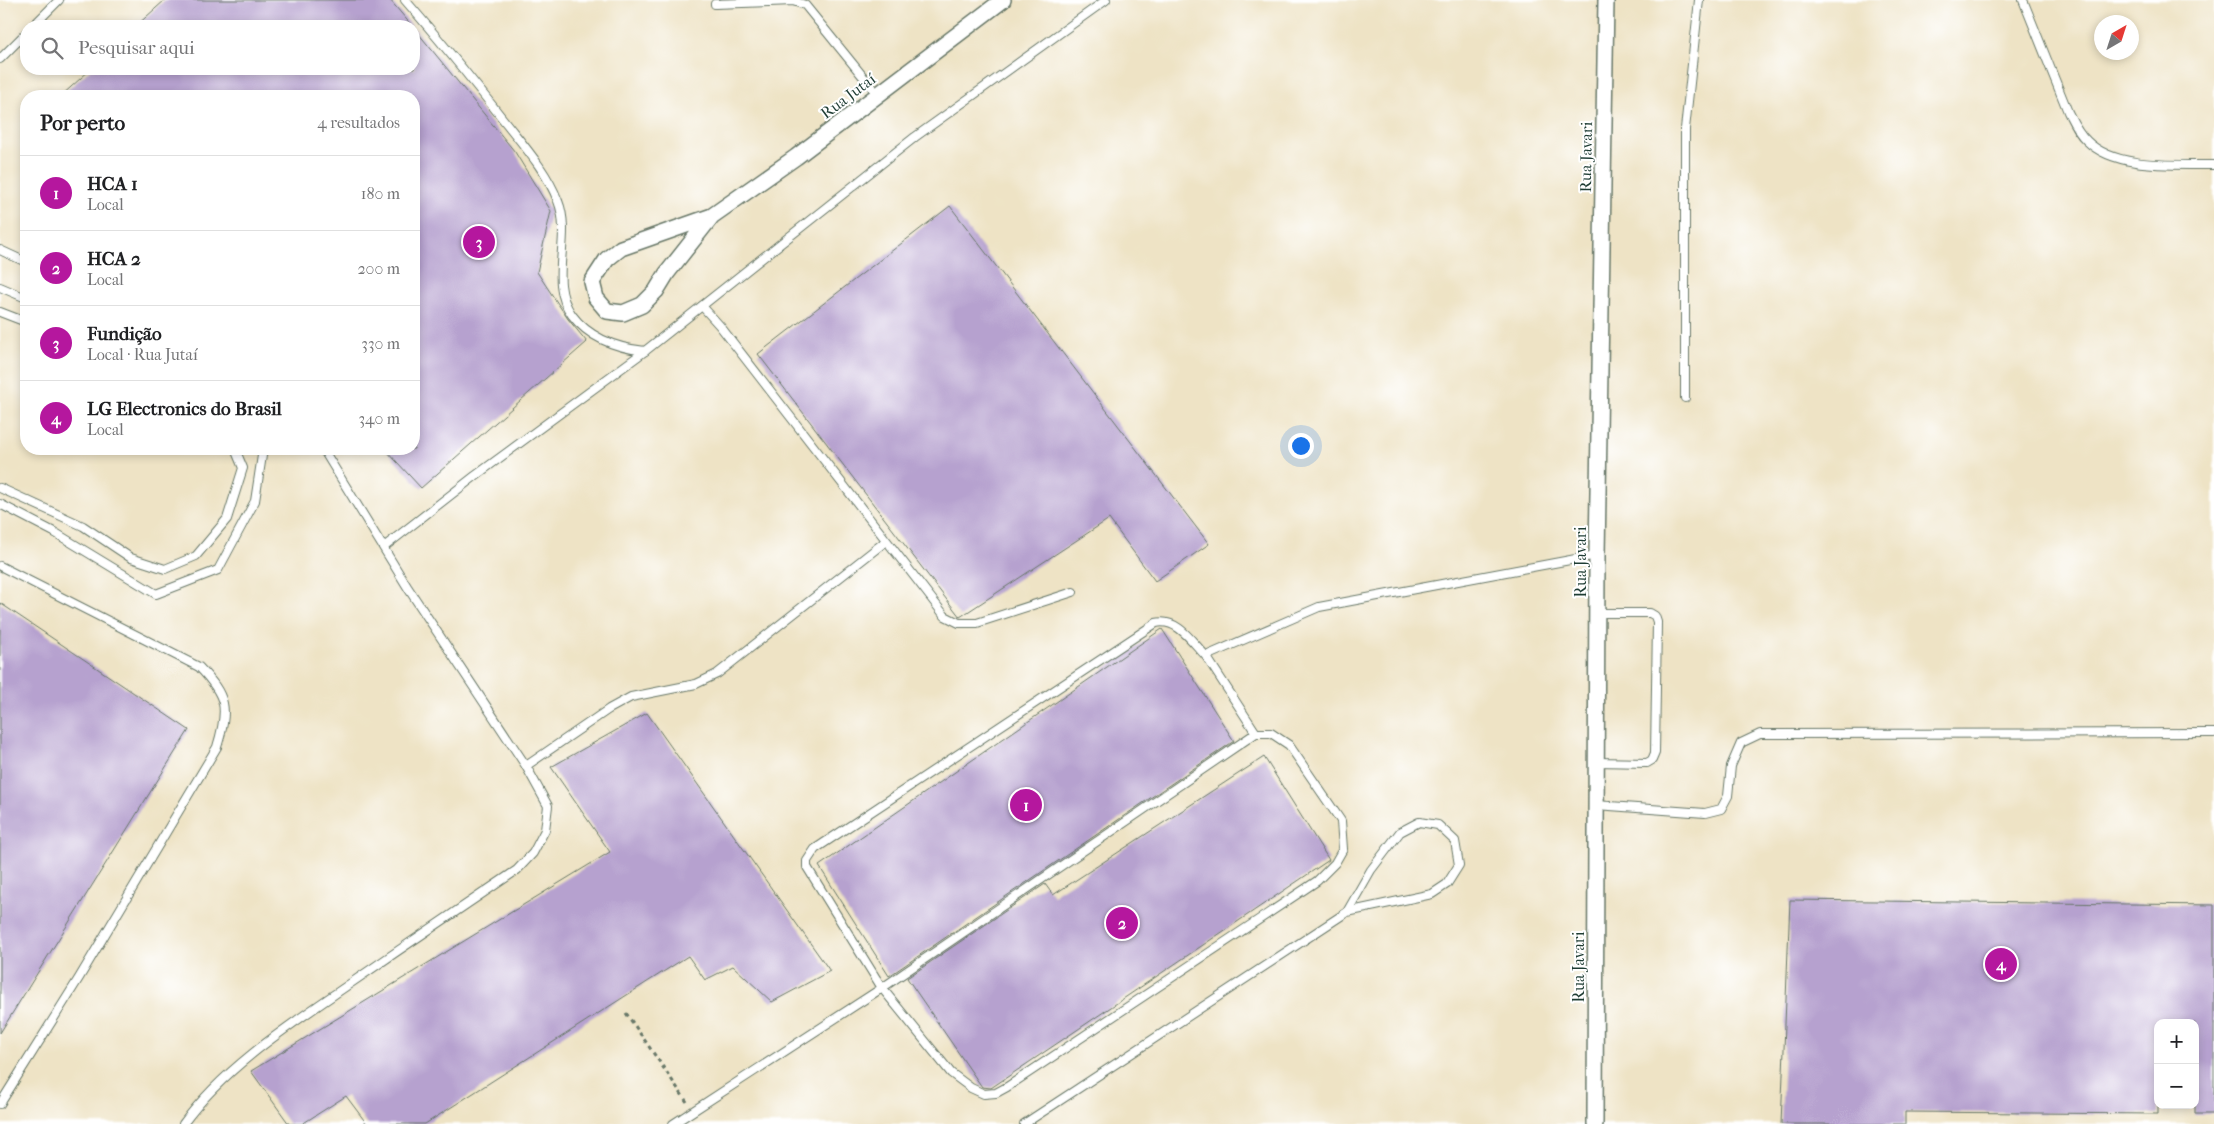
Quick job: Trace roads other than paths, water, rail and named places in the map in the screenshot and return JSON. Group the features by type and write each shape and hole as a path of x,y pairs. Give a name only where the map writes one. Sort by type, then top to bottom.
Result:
{"street":[{"name":"Rua Jutaí","path":"712,216 656,291 642,305 623,313 607,311 596,298 592,282 608,259 621,248 712,216 796,157 1003,0"},
{"name":"Rua Javari","path":"1595,1124 1597,555 1606,0"}],"lane":[{"path":"39,20 59,0"},
{"path":"405,0 462,66 550,184 559,203 563,220 560,283 564,299 572,315 587,330 602,340 621,348 645,351"},
{"path":"384,547 475,476 645,351 915,137 1106,0"},
{"path":"1685,398 1685,129 1699,0"},
{"path":"2023,0 2068,112 2087,142 2103,153 2121,160 2214,165"},
{"path":"715,4 793,1 805,4 878,95"},
{"path":"0,59 20,38"},
{"path":"0,250 20,259"},
{"path":"0,287 20,295"},
{"path":"702,306 726,334 945,616 959,624 978,623 1073,592"},
{"path":"0,312 20,320"},
{"path":"0,488 83,526 131,558 165,569 196,556 227,519 243,468 238,455"},
{"path":"0,504 54,532 156,594 218,570 255,501 262,455"},
{"path":"184,1124 196,1106 229,1074 294,1022 517,870 533,853 545,830 548,806 526,766 408,588 327,455"},
{"path":"526,766 609,709 631,697 696,684 717,674 886,541"},
{"path":"1206,656 1319,607 1597,555"},
{"path":"0,566 198,667 213,682 224,701 225,724 218,747 79,978 0,1104"},
{"path":"1596,762 1647,763 1652,760 1655,753 1657,622 1655,616 1650,613 1597,613"},
{"path":"673,1124 882,988 1256,733 1271,733 1289,745 1341,821 1343,849 1335,863 1317,881 1008,1087 996,1093 984,1094 951,1072 882,988 807,868 807,862 815,849 1156,623 1165,621 1176,625 1206,656 1256,733"},
{"path":"1596,805 1705,813 1721,809 1728,796 1731,766 1741,743 1760,734 2214,733"},
{"path":"1024,1124 1347,912 1432,894 1447,884 1459,865 1455,841 1438,825 1419,822 1400,832 1371,870 1347,912"}],"place":[{"name":"Fundição","path":"479,242"},
{"name":"HCA 1","path":"1026,805"},
{"name":"HCA 2","path":"1122,923"},
{"name":"LG Electronics do Brasil","path":"2001,964"}]}
